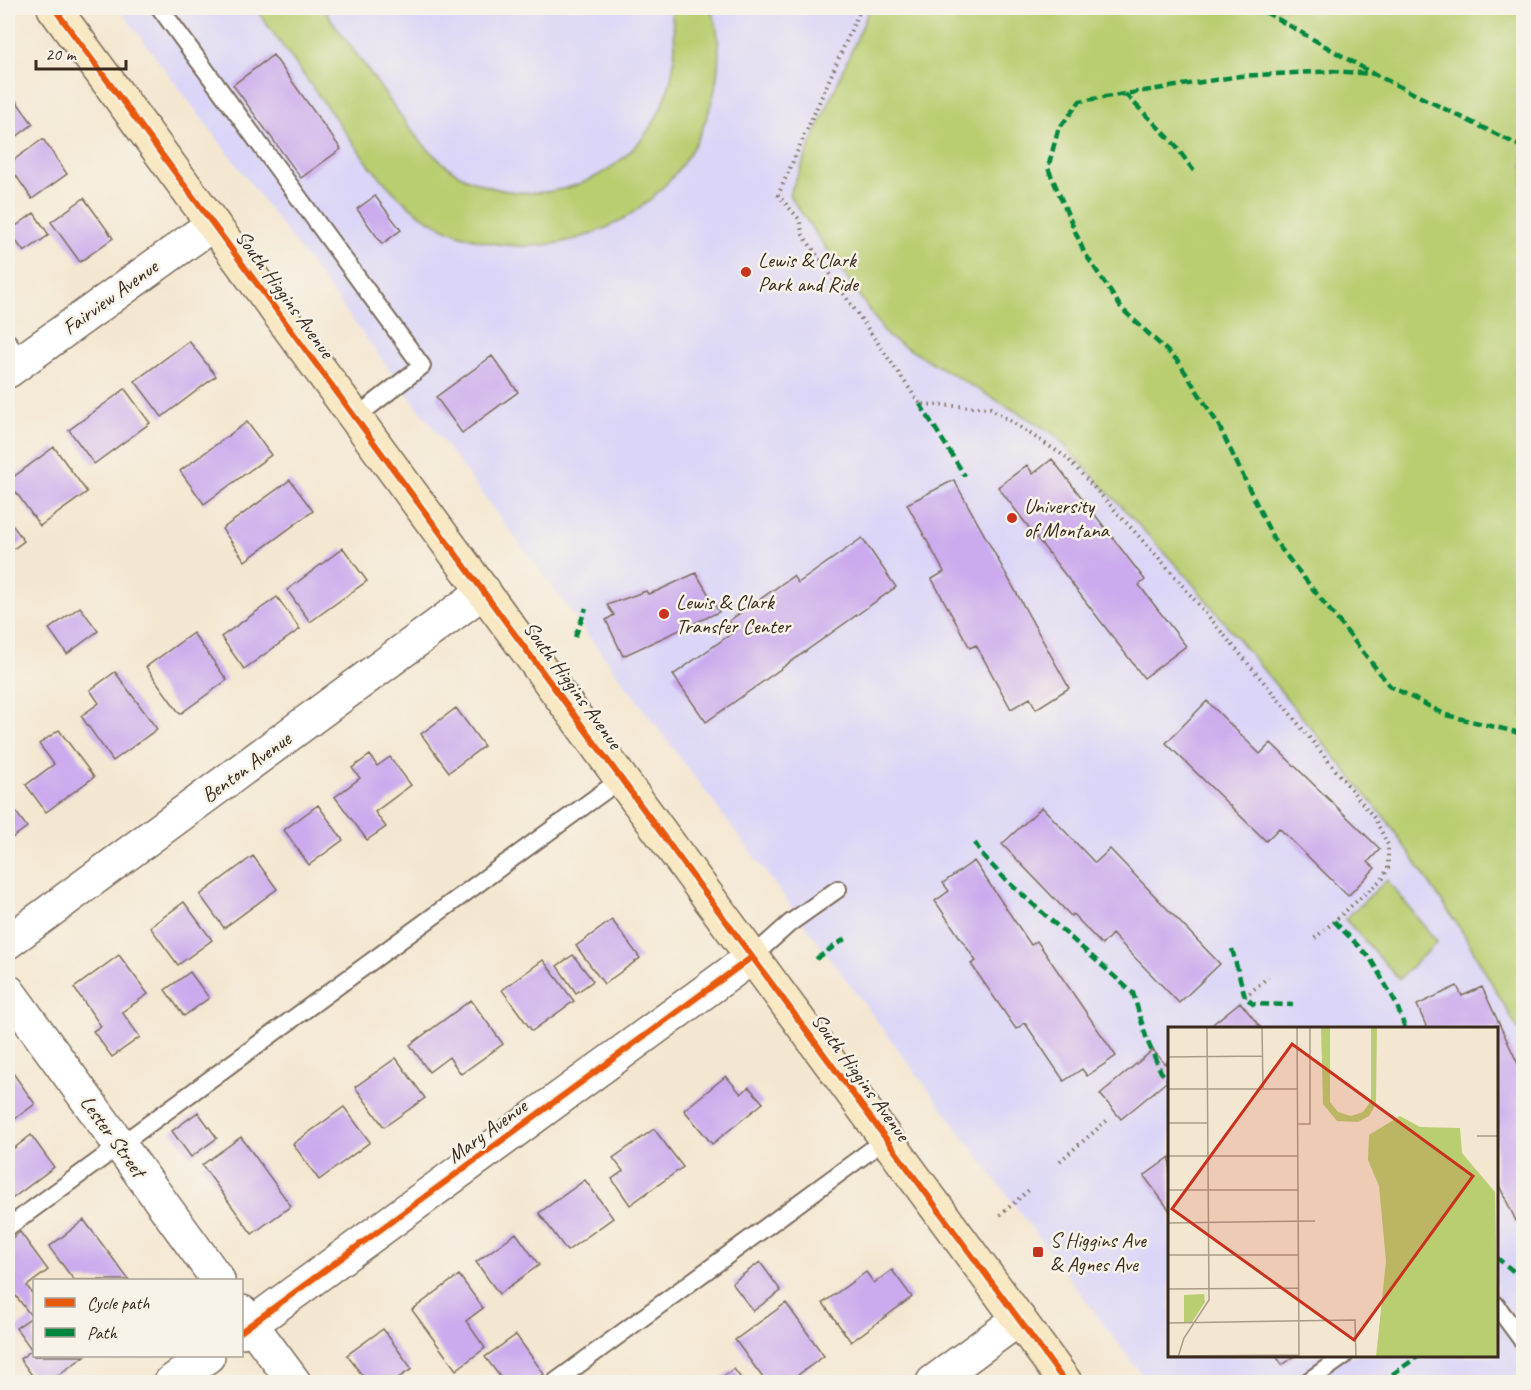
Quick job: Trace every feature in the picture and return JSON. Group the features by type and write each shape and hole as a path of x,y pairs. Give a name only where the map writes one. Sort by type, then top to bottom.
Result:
{"main road":[{"name":"South Higgins Avenue","path":"54,8 1065,1383"}],"street":[{"name":"Fairview Avenue","path":"12,358 213,224"},
{"name":"Benton Avenue","path":"8,942 484,591"},
{"name":"Mary Avenue","path":"244,1322 752,957"},
{"name":"Lester Street","path":"8,991 217,1279"},
{"path":"933,1383 1019,1319"},
{"path":"244,1322 294,1383"},
{"path":"171,1383 207,1357"}],"lane":[{"path":"160,8 422,366 356,417"},
{"path":"8,1227 621,779"},
{"path":"752,957 790,923 838,888"},
{"path":"555,1383 886,1138"},
{"path":"1498,1306 1524,1343"},
{"path":"1307,1383 1343,1357"}],"path":[{"path":"861,8 778,195 799,219 803,235 920,404 990,408 1066,457 1166,566 1375,819 1388,844 1388,868 1383,878 1314,939"},
{"path":"1245,997 1268,977"},
{"path":"1060,1161 1110,1118"},
{"path":"1000,1215 1029,1190"}],"shaded area":[{"name":"University of Montana","path":"119,8 1523,8 1523,1382 1147,1382"}],"green space":[{"path":"255,8 323,8 414,134 432,153 466,178 509,191 551,191 589,180 622,159 649,129 667,93 675,52 670,8 710,8 716,24 718,41 717,79 703,127 683,163 657,193 626,217 592,234 555,244 516,246 477,240 438,225 401,199 370,166"},
{"path":"870,8 1523,8 1523,1038 1463,933 1388,822 1188,578 1053,433 888,337 789,195"},
{"path":"1387,880 1437,942 1399,979 1345,919"}],"building":[{"path":"273,55 341,149 301,178 233,85"},
{"path":"11,94 33,124 8,143 8,96"},
{"path":"43,139 67,174 32,199 8,164"},
{"path":"375,196 401,230 382,244 357,209"},
{"path":"84,198 113,238 80,262 51,222"},
{"path":"34,213 49,235 24,252 9,231"},
{"path":"189,341 216,376 162,417 135,381"},
{"path":"492,356 518,392 462,433 436,397"},
{"path":"125,389 150,423 94,464 69,430"},
{"path":"247,422 271,455 204,504 180,471"},
{"path":"54,447 87,492 40,526 8,481"},
{"path":"1052,459 1145,580 1139,585 1186,646 1144,678 998,487 1027,465 1033,474"},
{"path":"290,480 313,511 245,561 222,529"},
{"path":"954,480 1069,688 1036,709 1030,698 1011,709 976,645 970,648 932,579 944,572 907,504"},
{"path":"8,519 24,541 8,553"},
{"path":"862,538 896,587 706,722 673,675 735,631 729,621 793,576 798,583"},
{"path":"343,548 367,581 310,622 287,590"},
{"name":"Lewis & Clark Transfer Center","path":"696,573 719,612 623,656 606,620 614,615 607,605 646,591 648,594 657,591"},
{"path":"277,597 300,629 244,669 221,637"},
{"path":"80,607 98,631 67,654 49,629"},
{"path":"193,633 227,680 180,714 146,667"},
{"path":"115,672 157,729 113,761 81,716 99,703 90,690"},
{"path":"1207,701 1260,754 1271,743 1380,849 1368,862 1375,868 1348,896 1279,828 1266,841 1166,743"},
{"path":"456,708 484,746 449,772 421,734"},
{"path":"59,730 94,777 46,812 26,785 54,764 39,744"},
{"path":"370,755 377,766 390,757 411,785 375,812 386,827 367,840 335,797 360,778 352,768"},
{"path":"8,801 27,827 8,841"},
{"path":"318,805 343,840 309,865 284,830"},
{"path":"1042,807 1095,863 1110,849 1220,964 1179,1003 1112,934 1102,945 1002,844"},
{"path":"253,856 277,889 224,928 200,895"},
{"path":"974,861 1031,945 1037,941 1116,1056 1087,1076 1082,1069 1064,1081 1025,1023 1016,1029 971,964 976,961 935,901 949,891 943,883"},
{"path":"184,902 212,940 178,965 150,927"},
{"path":"612,920 640,958 604,984 576,946"},
{"path":"119,955 148,994 122,1012 140,1037 112,1057 93,1031 101,1026 74,988"},
{"path":"573,955 593,981 576,993 557,966"},
{"path":"543,960 574,1001 532,1031 502,990"},
{"path":"190,972 209,998 184,1016 165,990"},
{"path":"1457,986 1462,996 1482,987 1524,1077 1524,1220 1517,1223 1498,1183 1498,1027 1427,1027 1417,1005"},
{"path":"471,1000 503,1044 461,1074 449,1057 429,1072 410,1045"},
{"path":"1240,1002 1260,1027 1209,1027"},
{"path":"1153,1050 1165,1064 1168,1062 1168,1081 1121,1119 1100,1094"},
{"path":"396,1058 425,1098 384,1127 355,1087"},
{"path":"8,1066 35,1104 12,1121 8,1115"},
{"path":"726,1076 741,1094 749,1087 763,1103 712,1144 684,1110"},
{"path":"344,1107 370,1142 319,1180 293,1144"},
{"path":"198,1112 217,1138 191,1157 172,1131"},
{"path":"654,1129 683,1167 630,1205 612,1179 623,1171 613,1158"},
{"path":"31,1135 54,1167 9,1201 8,1153"},
{"path":"241,1137 291,1206 252,1234 202,1165"},
{"path":"1168,1158 1168,1208 1144,1176"},
{"path":"585,1180 613,1218 567,1251 539,1213"},
{"path":"84,1220 128,1279 73,1279 49,1247"},
{"path":"20,1232 48,1270 33,1279 27,1286 33,1295 33,1357 84,1357 48,1382 37,1382 20,1359 32,1350 16,1328 32,1317 16,1296 10,1300 8,1296 8,1241"},
{"path":"516,1233 539,1265 499,1294 476,1262"},
{"path":"760,1262 781,1291 753,1311 732,1283"},
{"path":"892,1270 912,1297 851,1342 823,1303 866,1272 874,1283"},
{"path":"459,1275 483,1308 466,1321 485,1348 456,1370 412,1310"},
{"path":"786,1303 824,1356 788,1382 766,1382 735,1340"},
{"path":"383,1329 412,1369 398,1378 401,1382 367,1382 347,1355"},
{"path":"516,1335 544,1374 532,1382 504,1382 485,1357"},
{"path":"1277,1357 1294,1357 1282,1365"},
{"path":"734,1369 744,1382 715,1382"}],"marked path":[{"path":"1252,8 1269,14 1372,73"},
{"path":"1524,148 1374,74 1333,71 1240,76 1080,101 1058,130 1048,168 1084,252 1122,309 1178,361 1218,424 1274,540 1390,686 1446,715 1516,732 1524,739"},
{"path":"1125,94 1172,141 1196,174"},
{"path":"920,404 965,476"},
{"path":"575,637 586,608"},
{"path":"975,843 983,856 1008,882 1133,993 1147,1040 1161,1072 1168,1079"},
{"path":"1334,921 1370,958 1396,1003 1405,1027"},
{"path":"816,959 849,936"},
{"path":"1232,949 1245,997 1253,1004 1293,1005"},
{"path":"1498,1259 1524,1280"},
{"path":"1381,1382 1418,1357"}],"cycle path":[{"path":"54,8 1065,1382"},
{"path":"243,1330 752,957"}],"place":[{"name":"Lewis & Clark Park and Ride","path":"746,272"},
{"name":"University of Montana","path":"1012,518"},
{"name":"Lewis & Clark Transfer Center","path":"664,614"},
{"name":"S Higgins Ave & Agnes Ave","path":"1038,1252"}]}
